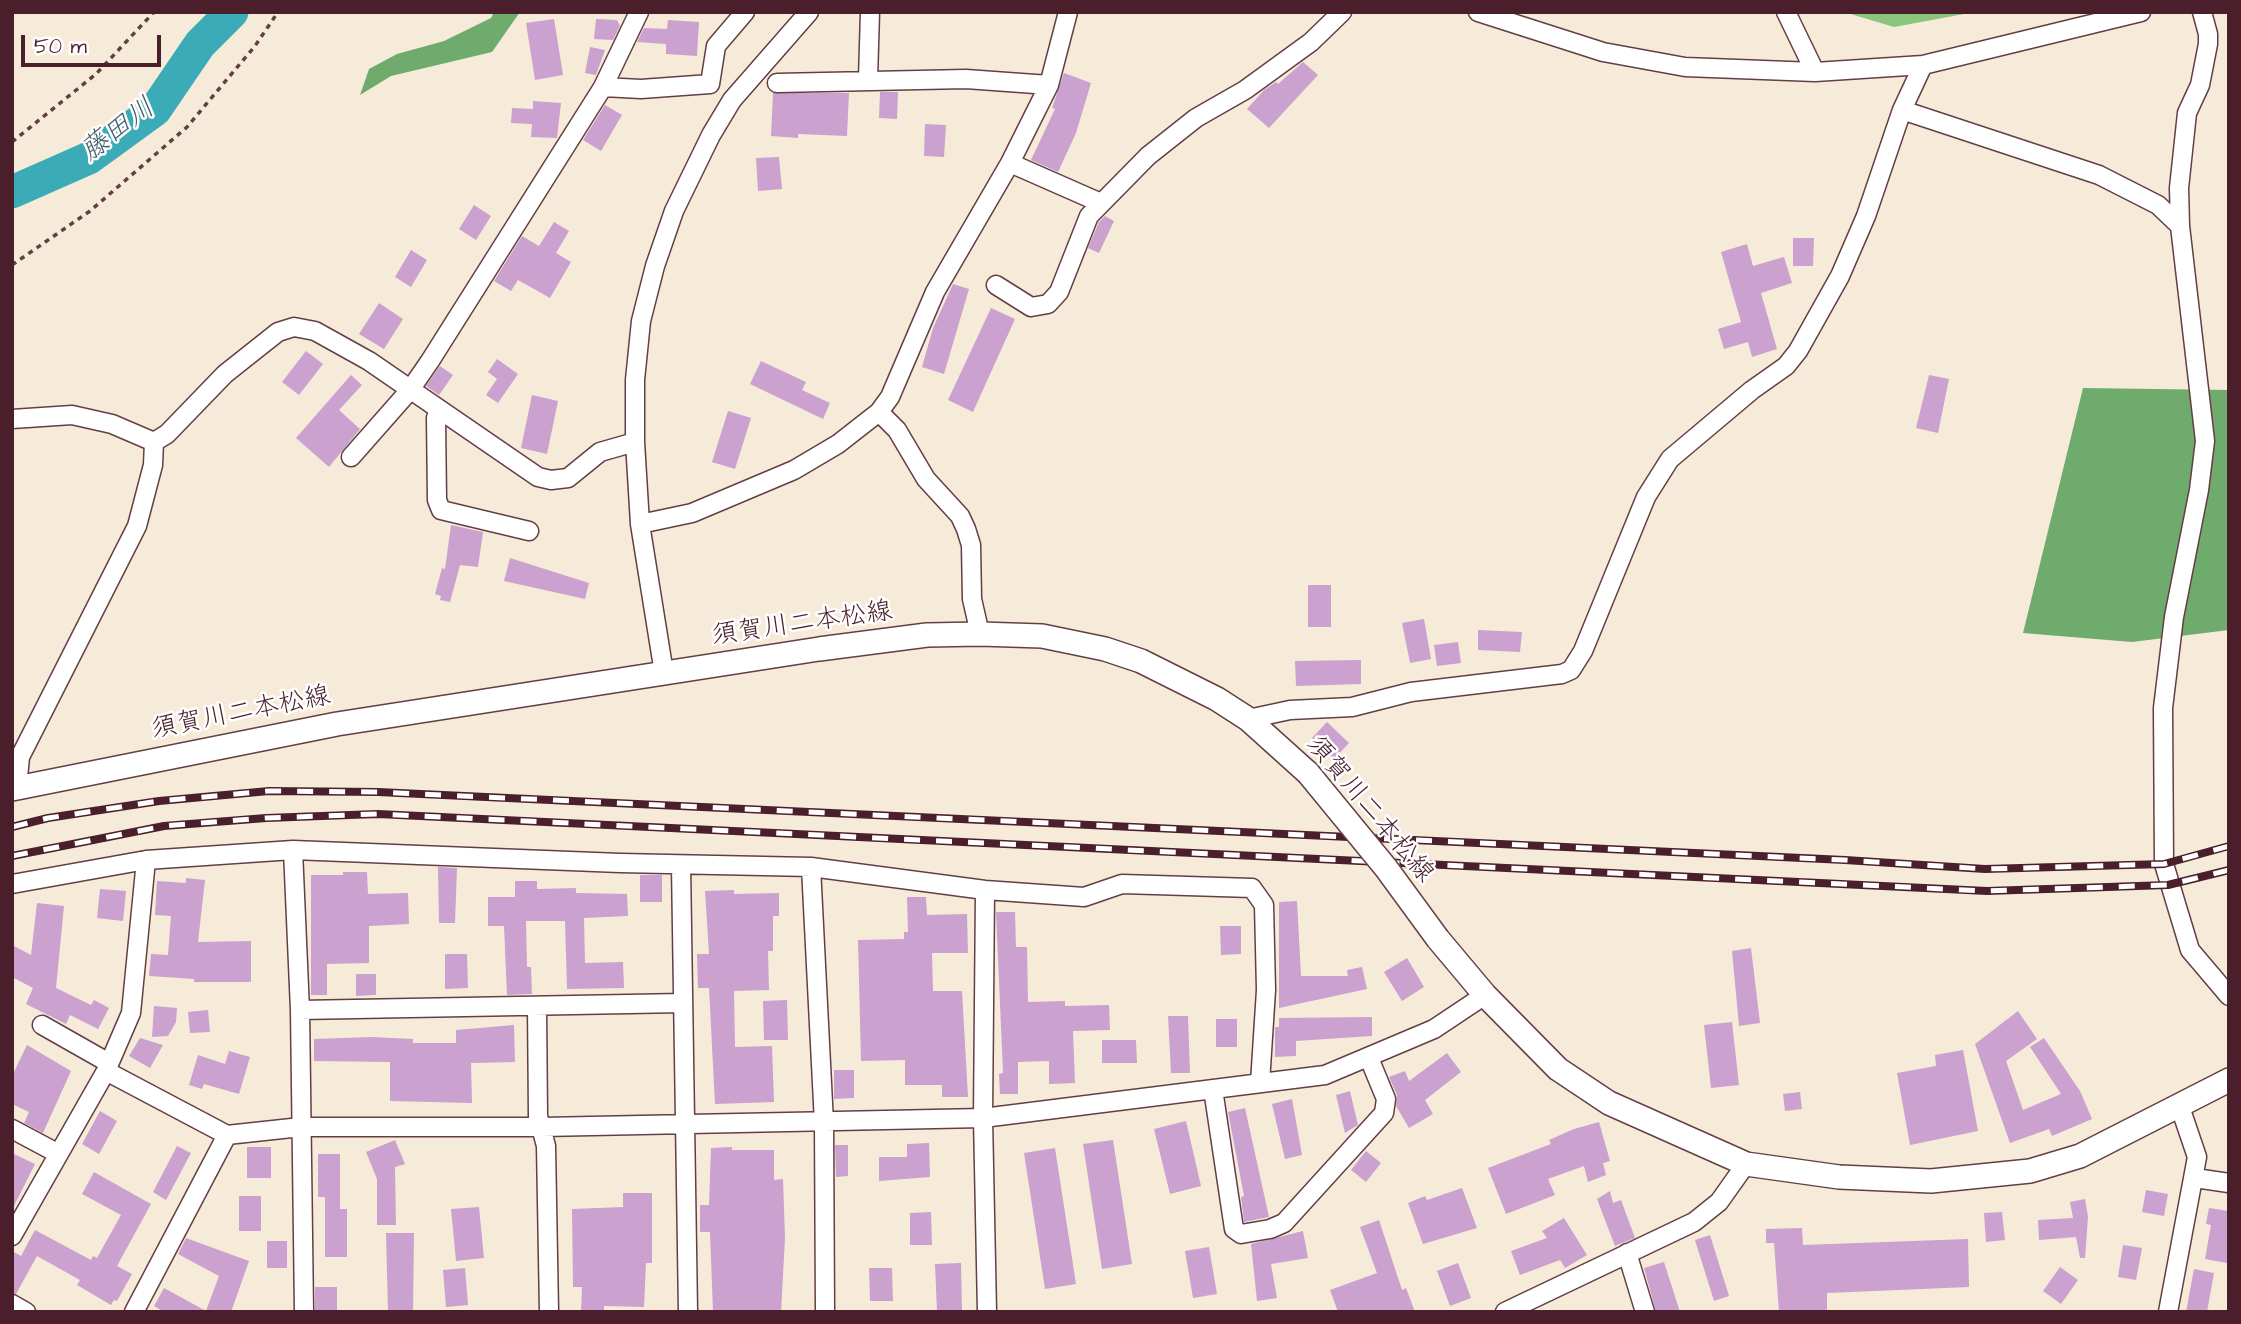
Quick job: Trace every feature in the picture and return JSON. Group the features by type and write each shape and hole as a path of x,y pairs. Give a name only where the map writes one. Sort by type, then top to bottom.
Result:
{"main road":[{"name":"須賀川二本松線","path":"15,789 337,724 885,640 980,634 1042,636 1105,649 1141,661 1217,699 1248,719 1308,774 1386,868 1438,940 1485,995 1558,1069 1599,1096 1685,1139 1746,1164 1839,1177 1931,1181 2029,1171 2080,1156 2229,1080"}],"street":[{"path":"351,457 410,390 603,88 639,12"},
{"path":"603,88 654,89 710,84 716,46 745,12"},
{"path":"664,673 639,524 635,380 641,321 655,266 674,212 711,135 732,100 809,12"},
{"path":"868,79 870,12"},
{"path":"639,524 704,509 794,470 838,444 879,412 890,397 935,292 1010,163 1049,85 1068,12"},
{"path":"996,285 1031,307 1048,304 1059,292 1089,216 1101,203 1166,140 1196,118 1245,90 1311,41 1342,12"},
{"path":"1478,12 1603,52 1685,67 1815,72 1923,65 2141,12"},
{"path":"1787,12 1815,72"},
{"path":"2202,12 2208,44 2200,85 2187,113 2179,188 2180,226 2205,441 2199,490 2174,617 2162,708 2164,864 2190,950 2229,996"},
{"path":"1248,719 1290,710 1352,707 1411,692 1562,674 1571,670 1583,652 1646,497 1670,459 1752,390 1786,366 1798,351 1840,276 1867,216 1902,110 1923,65"},
{"path":"777,83 966,79 1049,85"},
{"path":"1902,110 2099,175 2158,205 2180,226"},
{"path":"1010,163 1101,203"},
{"path":"154,442 167,434 225,374 285,329 315,331 369,361 527,471 551,480 575,474 600,452 635,442"},
{"path":"439,410 436,418 437,500 441,510 529,531"},
{"path":"879,412 897,430 926,479 960,516 967,528 971,545 972,599 980,634"},
{"path":"12,419 72,415 112,424 154,442"},
{"path":"15,789 20,757 137,526 153,465 154,442"},
{"path":"293,850 300,1010 304,1312"},
{"path":"12,884 146,860 293,850 681,865 811,867 985,890 1084,897 1122,884 1252,888 1264,905 1266,990 1260,1083"},
{"path":"12,1236 108,1067 131,1013 146,860"},
{"path":"681,865 688,1312"},
{"path":"811,867 824,1123 825,1312"},
{"path":"985,890 983,1118 987,1312"},
{"path":"42,1025 108,1067 227,1135 301,1127 824,1123 983,1118 1325,1075 1434,1029 1485,995"},
{"path":"300,1010 683,1003"},
{"path":"537,1006 538,1116 546,1146 549,1312"},
{"path":"1213,1089 1234,1230 1241,1234 1269,1229 1284,1223 1384,1113 1386,1100 1369,1058"},
{"path":"2168,1312 2197,1157 2179,1104"},
{"path":"12,1129 57,1153"},
{"path":"134,1312 227,1135"},
{"path":"1505,1312 1709,1213 1746,1164"},
{"path":"2195,1178 2229,1183"},
{"path":"1627,1253 1645,1312"},
{"path":"12,1304 26,1312"}],"path":[{"path":"12,142 96,74 154,12"},
{"path":"12,265 90,211 187,127 255,46 278,12"}],"green space":[{"path":"494,12 520,12 492,52 391,76 360,95 369,69 397,54 444,41 491,18"},
{"path":"1844,12 1975,12 1894,27"},
{"path":"2083,388 2229,390 2229,630 2132,642 2023,633"}],"building":[{"path":"554,19 563,75 535,80 526,23"},
{"path":"596,19 617,20 620,26 613,40 594,39"},
{"path":"668,20 699,22 697,56 666,54 666,44 637,42 644,28 667,29"},
{"path":"590,47 605,50 596,75 585,73"},
{"path":"1303,62 1318,75 1269,128 1247,109 1264,90 1276,82 1278,84"},
{"path":"1064,73 1091,83 1076,133 1058,172 1031,160 1055,109 1052,108"},
{"path":"880,92 898,92 897,119 879,118"},
{"path":"773,93 849,93 847,136 771,136"},
{"path":"533,101 561,103 557,138 531,137 532,124 511,123 512,108 533,109"},
{"path":"605,105 622,115 601,151 583,140"},
{"path":"925,124 946,125 944,157 924,156"},
{"path":"779,157 782,189 758,191 756,158"},
{"path":"474,205 491,216 476,240 459,229"},
{"path":"1105,216 1114,221 1099,253 1088,248 1099,222"},
{"path":"554,222 569,231 556,253 571,262 550,298 518,280 511,291 494,281 522,236 539,246"},
{"path":"1793,238 1814,238 1813,266 1793,266"},
{"path":"1747,244 1753,266 1784,257 1792,283 1761,293 1777,349 1752,357 1748,342 1724,349 1718,329 1741,322 1721,252"},
{"path":"411,250 427,260 411,287 395,277"},
{"path":"953,284 969,289 944,374 922,367 933,328"},
{"path":"379,303 403,319 384,349 359,334"},
{"path":"991,308 1015,319 973,412 948,400"},
{"path":"306,351 323,364 299,395 282,382"},
{"path":"497,359 518,374 498,403 486,395 497,379 488,372"},
{"path":"761,361 806,382 802,390 830,403 823,419 750,384"},
{"path":"440,366 453,375 439,395 426,386"},
{"path":"351,375 362,385 339,410 360,429 329,467 296,438"},
{"path":"1929,375 1949,379 1938,433 1916,428"},
{"path":"532,395 558,401 547,454 521,448"},
{"path":"728,411 751,418 735,469 712,462"},
{"path":"451,525 483,532 478,567 460,565 450,602 440,600 441,596 435,594 442,568 445,569"},
{"path":"510,558 589,583 585,599 504,581"},
{"path":"1308,585 1331,585 1331,627 1308,627"},
{"path":"1424,619 1431,659 1410,663 1402,623"},
{"path":"1478,630 1522,632 1520,652 1478,650"},
{"path":"1458,642 1461,663 1437,666 1434,645"},
{"path":"1361,660 1361,684 1296,686 1295,661"},
{"path":"1327,722 1349,743 1334,759 1312,738"},
{"path":"438,867 457,868 455,923 439,923"},
{"path":"343,872 367,872 368,894 408,893 409,924 369,926 369,963 327,964 327,995 311,995 311,875 343,875"},
{"path":"640,875 662,875 662,902 640,902"},
{"path":"186,878 205,880 198,942 251,941 251,982 194,982 194,979 149,976 151,954 168,955 171,916 155,915 157,881 186,883"},
{"path":"515,881 537,881 537,889 576,888 576,893 627,894 628,916 584,918 585,963 623,962 624,988 567,989 565,921 526,921 527,967 531,967 532,994 507,995 504,926 488,926 488,897 515,897"},
{"path":"100,889 126,891 123,921 97,918"},
{"path":"734,890 734,894 779,893 779,916 773,916 773,951 768,951 769,990 734,991 735,1047 772,1046 774,1102 715,1104 709,988 698,988 697,954 709,954 705,891"},
{"path":"907,897 926,897 927,915 967,914 968,953 932,953 933,991 962,991 968,1097 942,1097 942,1085 905,1085 905,1060 861,1061 858,940 904,939 904,932 908,932"},
{"path":"1297,901 1301,976 1348,976 1347,970 1362,967 1367,989 1279,1008 1279,902"},
{"path":"37,903 64,906 56,988 91,1005 94,1000 109,1008 98,1029 70,1015 66,1024 26,1004 33,988 12,977 12,945 31,955"},
{"path":"996,912 1015,912 1016,947 1027,947 1028,1002 1065,1001 1065,1006 1109,1005 1110,1030 1073,1031 1075,1083 1049,1084 1049,1061 1018,1062 1018,1094 1000,1094 999,1074 1003,1073"},
{"path":"1220,926 1241,926 1241,954 1221,955"},
{"path":"1751,948 1760,1023 1739,1026 1732,951"},
{"path":"445,954 467,954 468,988 445,989"},
{"path":"1407,958 1424,987 1402,1001 1384,972"},
{"path":"356,974 376,974 376,995 356,996"},
{"path":"787,1000 788,1040 764,1040 763,1001"},
{"path":"154,1006 177,1008 176,1022 168,1036 152,1037"},
{"path":"208,1010 210,1032 190,1033 188,1012"},
{"path":"2018,1011 2037,1039 2006,1061 2023,1110 2061,1094 2030,1047 2044,1038 2080,1091 2092,1119 2052,1136 2049,1129 2010,1143 1975,1044"},
{"path":"1168,1016 1188,1016 1190,1073 1171,1073"},
{"path":"1372,1017 1372,1036 1296,1041 1296,1056 1275,1057 1275,1027 1279,1027 1279,1018"},
{"path":"1216,1019 1237,1019 1237,1047 1216,1047"},
{"path":"1732,1022 1739,1085 1711,1088 1704,1025"},
{"path":"514,1025 515,1062 471,1063 472,1103 390,1101 390,1062 314,1061 314,1039 372,1037 413,1039 413,1043 456,1043 456,1030"},
{"path":"140,1038 163,1045 150,1068 129,1056"},
{"path":"1102,1040 1136,1040 1137,1063 1102,1063"},
{"path":"27,1045 71,1071 43,1133 24,1123 29,1112 12,1104 12,1076"},
{"path":"1963,1050 1978,1131 1910,1145 1897,1073 1936,1066 1935,1055"},
{"path":"229,1051 250,1057 239,1094 204,1084 202,1089 189,1085 198,1055 225,1064"},
{"path":"1447,1053 1461,1072 1425,1100 1433,1114 1409,1128 1396,1106 1397,1095 1389,1077 1405,1071 1409,1081"},
{"path":"834,1070 854,1070 854,1098 834,1099"},
{"path":"1350,1091 1358,1125 1345,1133 1336,1095"},
{"path":"1800,1092 1802,1109 1785,1111 1783,1094"},
{"path":"1292,1099 1302,1155 1285,1159 1272,1104"},
{"path":"1245,1108 1269,1217 1244,1222 1241,1197 1244,1196 1228,1112"},
{"path":"100,1111 117,1121 99,1154 82,1144"},
{"path":"1186,1121 1201,1186 1170,1194 1154,1129"},
{"path":"1599,1122 1610,1161 1603,1163 1606,1175 1588,1182 1584,1166 1548,1179 1555,1195 1506,1214 1488,1168 1551,1144 1549,1140 1574,1129"},
{"path":"395,1140 405,1164 395,1167 396,1225 377,1225 377,1179 366,1152"},
{"path":"1113,1140 1132,1264 1102,1269 1083,1144"},
{"path":"929,1143 930,1177 879,1181 879,1157 907,1157 907,1144"},
{"path":"835,1145 848,1145 848,1176 836,1177"},
{"path":"177,1146 191,1153 166,1200 153,1192"},
{"path":"247,1147 271,1147 271,1178 247,1178"},
{"path":"732,1147 732,1150 774,1150 774,1180 783,1179 785,1238 781,1312 713,1312 710,1232 700,1232 700,1205 709,1205 711,1148"},
{"path":"1055,1148 1076,1284 1045,1289 1024,1153"},
{"path":"1366,1151 1381,1163 1366,1182 1351,1170"},
{"path":"12,1153 35,1164 12,1210"},
{"path":"318,1154 340,1154 340,1209 347,1209 347,1257 325,1257 325,1197 318,1197"},
{"path":"94,1172 151,1204 117,1266 132,1274 117,1301 114,1300 111,1305 77,1285 80,1280 37,1256 16,1294 12,1293 12,1251 21,1256 35,1230 91,1260 93,1256 97,1258 121,1215 82,1194"},
{"path":"1462,1188 1477,1228 1423,1244 1408,1203 1425,1196 1427,1200"},
{"path":"2146,1190 2168,1194 2164,1216 2142,1212"},
{"path":"1610,1191 1613,1203 1621,1200 1635,1238 1615,1246 1597,1199"},
{"path":"623,1193 652,1193 652,1263 646,1263 644,1307 604,1306 604,1312 581,1312 582,1287 573,1287 572,1209 623,1207"},
{"path":"239,1196 261,1196 261,1231 239,1231"},
{"path":"2085,1199 2088,1217 2085,1258 2080,1258 2076,1237 2039,1240 2038,1220 2073,1218 2070,1202"},
{"path":"479,1207 484,1258 456,1261 451,1209"},
{"path":"2209,1208 2229,1211 2227,1263 2205,1259 2211,1225 2206,1224"},
{"path":"931,1212 932,1245 910,1245 910,1213"},
{"path":"2002,1212 2005,1240 1986,1242 1984,1213"},
{"path":"1564,1218 1587,1255 1565,1268 1560,1260 1520,1275 1511,1251 1547,1238 1542,1231"},
{"path":"1379,1220 1402,1290 1406,1288 1415,1312 1338,1312 1330,1290 1377,1273 1360,1227"},
{"path":"1802,1228 1803,1245 1968,1239 1969,1287 1827,1293 1827,1312 1779,1312 1774,1243 1766,1243 1766,1229"},
{"path":"1303,1231 1308,1258 1271,1264 1277,1298 1257,1301 1251,1244"},
{"path":"386,1233 414,1233 413,1312 388,1312"},
{"path":"1710,1235 1729,1296 1714,1301 1695,1240"},
{"path":"186,1238 249,1261 231,1312 164,1312 154,1306 164,1288 206,1311 219,1276 178,1254"},
{"path":"267,1241 287,1241 287,1268 267,1268"},
{"path":"2123,1245 2142,1248 2136,1280 2118,1277"},
{"path":"1209,1247 1217,1294 1193,1298 1185,1251"},
{"path":"1664,1262 1680,1312 1656,1312 1644,1268"},
{"path":"961,1263 962,1312 937,1312 935,1264"},
{"path":"1458,1263 1471,1298 1450,1306 1437,1271"},
{"path":"2060,1267 2078,1280 2061,1304 2043,1291"},
{"path":"465,1268 468,1305 446,1307 443,1270"},
{"path":"869,1268 892,1268 893,1301 870,1301"},
{"path":"2194,1269 2214,1273 2207,1312 2186,1312"},
{"path":"315,1287 337,1287 337,1312 315,1312"}],"waterway":[{"name":"藤田川","path":"12,192 89,158 155,110 200,44 232,12"}],"railway":[{"path":"12,827 48,818 159,801 269,791 378,792 1845,860 1985,869 2164,864 2229,846"},
{"path":"12,856 164,826 266,818 378,814 1987,891 2168,885 2229,870"}]}
